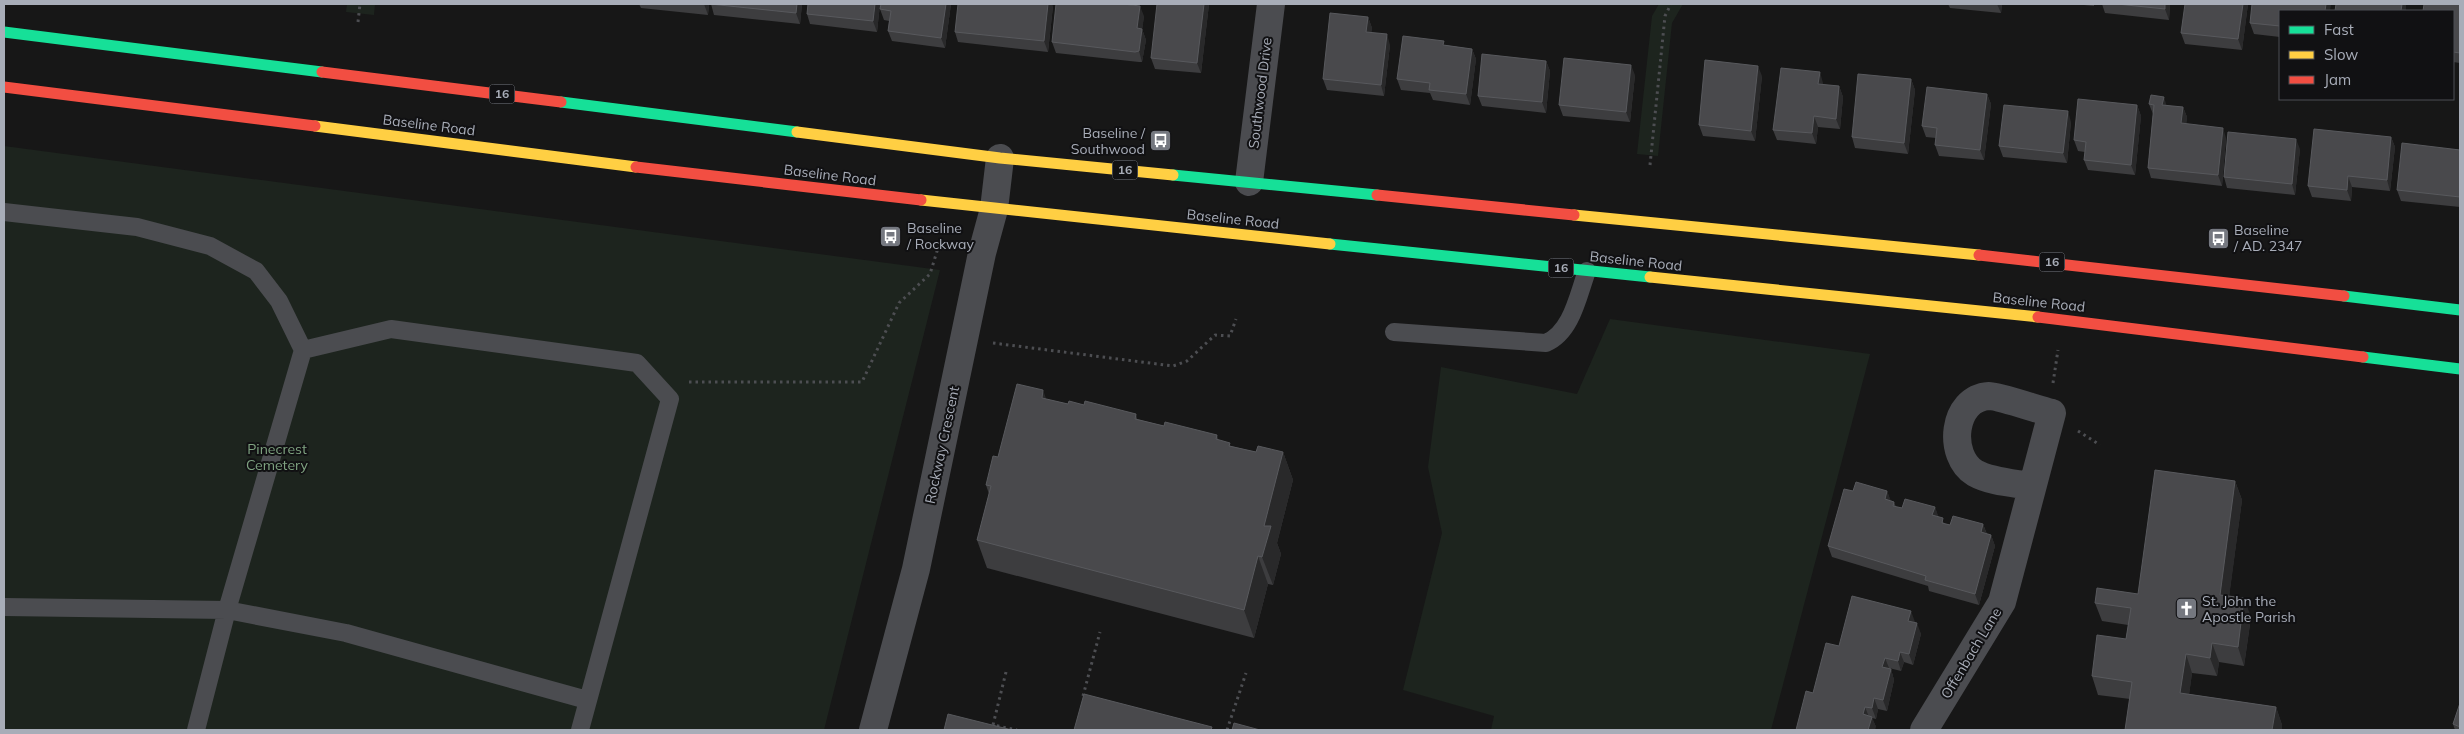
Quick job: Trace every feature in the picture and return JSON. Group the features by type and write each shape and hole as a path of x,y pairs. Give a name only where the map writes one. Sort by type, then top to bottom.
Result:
{"main road":[{"name":"16","path":"4,32 1000,158 2088,266 2460,310"},
{"name":"Baseline Road","path":"4,86 676,172 994,209 2077,322 2460,369"}],"street":[{"name":"Southwood Drive","path":"1249,182 1271,4"},
{"name":"Rockway Crescent","path":"873,730 916,570 982,253 994,209 1000,158"},
{"name":"Offenbach Lane","path":"1924,730 2002,602 2031,486"}],"lane":[{"path":"4,212 137,228 210,246 256,271 279,302 303,350 227,610 196,730"},
{"path":"1394,332 1546,343 1555,339 1566,326 1587,271"},
{"path":"303,350 391,329 637,363 670,398 580,730"},
{"path":"4,607 227,610 346,633 587,700"}],"path":[{"path":"358,22 360,4"},
{"path":"1650,165 1665,16 1672,4"},
{"path":"655,382 862,382 899,303 930,274 942,235"},
{"path":"990,343 1173,366 1187,361 1215,335 1230,336 1236,319"},
{"path":"1082,703 1100,632"},
{"path":"1006,672 993,725 1017,730"},
{"path":"1227,730 1246,673"}],"green space":[{"path":"347,4 375,4 374,15 346,12"},
{"path":"1659,4 1683,4 1672,23 1658,156 1637,154 1652,16"},
{"name":"Pinecrest Cemetery","path":"4,146 940,270 824,730 4,730"},
{"path":"1610,319 1870,354 1771,730 1491,730 1494,716 1403,690 1442,533 1428,467 1441,367 1577,394"}],"building":[{"path":"710,4 797,4 796,13"},
{"path":"808,4 875,4 873,21 807,14"},
{"path":"881,4 946,4 941,38 888,31 891,11 880,9"},
{"path":"958,4 1048,4 1044,41 955,32"},
{"path":"1056,4 1123,4 1140,6 1137,28 1142,29 1139,51 1052,42"},
{"path":"1157,4 1204,4 1197,63 1151,58"},
{"path":"2117,4 2165,4 2165,9"},
{"path":"2185,4 2243,4 2238,39 2181,33"},
{"path":"2252,4 2326,4 2325,10 2279,10 2279,26 2250,23"},
{"path":"2336,4 2402,4 2401,10 2335,10"},
{"path":"2424,4 2460,4 2460,53 2454,52 2454,10 2423,10"},
{"path":"1330,13 1368,17 1366,32 1387,34 1381,85 1323,79"},
{"path":"1403,36 1444,41 1443,45 1472,49 1466,94 1429,90 1430,83 1397,79"},
{"path":"1482,54 1546,61 1542,102 1478,96"},
{"path":"1564,58 1631,65 1626,112 1559,105"},
{"path":"1705,60 1758,66 1751,131 1699,125"},
{"path":"1781,68 1820,72 1818,84 1839,86 1836,119 1814,116 1812,133 1773,130"},
{"path":"1858,74 1911,79 1904,143 1852,137"},
{"path":"1927,87 1987,94 1980,150 1935,145 1937,128 1922,126"},
{"path":"2151,95 2164,97 2162,105 2183,107 2181,123 2223,128 2218,175 2148,168 2154,105 2149,104"},
{"path":"2078,99 2137,105 2131,165 2084,160 2086,142 2074,140"},
{"path":"2004,105 2068,111 2063,153 1999,146"},
{"path":"2314,129 2391,137 2387,180 2348,176 2347,190 2308,186"},
{"path":"2228,132 2296,139 2292,184 2224,177"},
{"path":"2402,143 2460,150 2460,197 2397,190"},
{"path":"1017,384 1043,390 1042,398 1068,404 1069,401 1084,405 1085,401 1136,414 1135,419 1164,426 1165,422 1217,435 1216,439 1230,443 1229,446 1256,452 1258,446 1283,452 1264,526 1271,526 1262,557 1258,556 1244,610 977,540 991,486 986,485 993,456 998,457"},
{"name":"St. John the Apostle Parish","path":"2155,470 2235,481 2220,595 2244,598 2238,647 2212,643 2210,658 2186,654 2180,693 2276,707 2272,730 2125,730 2132,682 2092,676 2097,635 2126,639 2131,608 2095,603 2097,588 2138,594"},
{"path":"1856,482 1887,491 1885,499 1894,502 1893,506 1902,508 1905,499 1935,507 1932,515 1943,518 1942,523 1950,525 1953,516 1983,524 1981,532 1991,535 1975,594 1925,580 1926,576 1828,546 1844,489 1853,491"},
{"path":"1852,596 1911,611 1908,621 1917,623 1909,654 1900,652 1898,661 1885,658 1882,667 1891,669 1883,700 1874,698 1872,708 1865,707 1863,714 1872,717 1868,730 1796,730 1806,691 1813,693 1826,643 1839,646"},
{"path":"1084,694 1212,727 1211,730 1074,730"},
{"path":"2460,703 2460,727 2453,724"},
{"path":"948,714 1012,730 944,730"},
{"path":"1234,723 1260,730 1232,730"}],"traffic: fast":[{"path":"4,32 322,72"},
{"path":"561,102 797,132"},
{"path":"1173,175 1377,195"},
{"path":"1330,244 1650,277"},
{"path":"2344,296 2460,310"},
{"path":"2363,357 2460,369"}],"traffic: slow":[{"path":"315,126 636,167"},
{"path":"797,132 1000,158 1173,175"},
{"path":"921,200 1330,244"},
{"path":"1574,215 1979,255"},
{"path":"1650,277 2038,317"}],"traffic: jam":[{"path":"322,72 561,102"},
{"path":"4,87 315,126"},
{"path":"636,167 921,200"},
{"path":"1377,195 1574,215"},
{"path":"1979,255 2344,296"},
{"path":"2038,317 2363,357"}],"place":[{"name":"Baseline / Southwood","path":"1161,141"},
{"name":"Baseline / Rockway","path":"891,236"},
{"name":"Baseline / AD. 2347","path":"2218,238"},
{"name":"St. John the Apostle Parish","path":"2186,609"}]}
